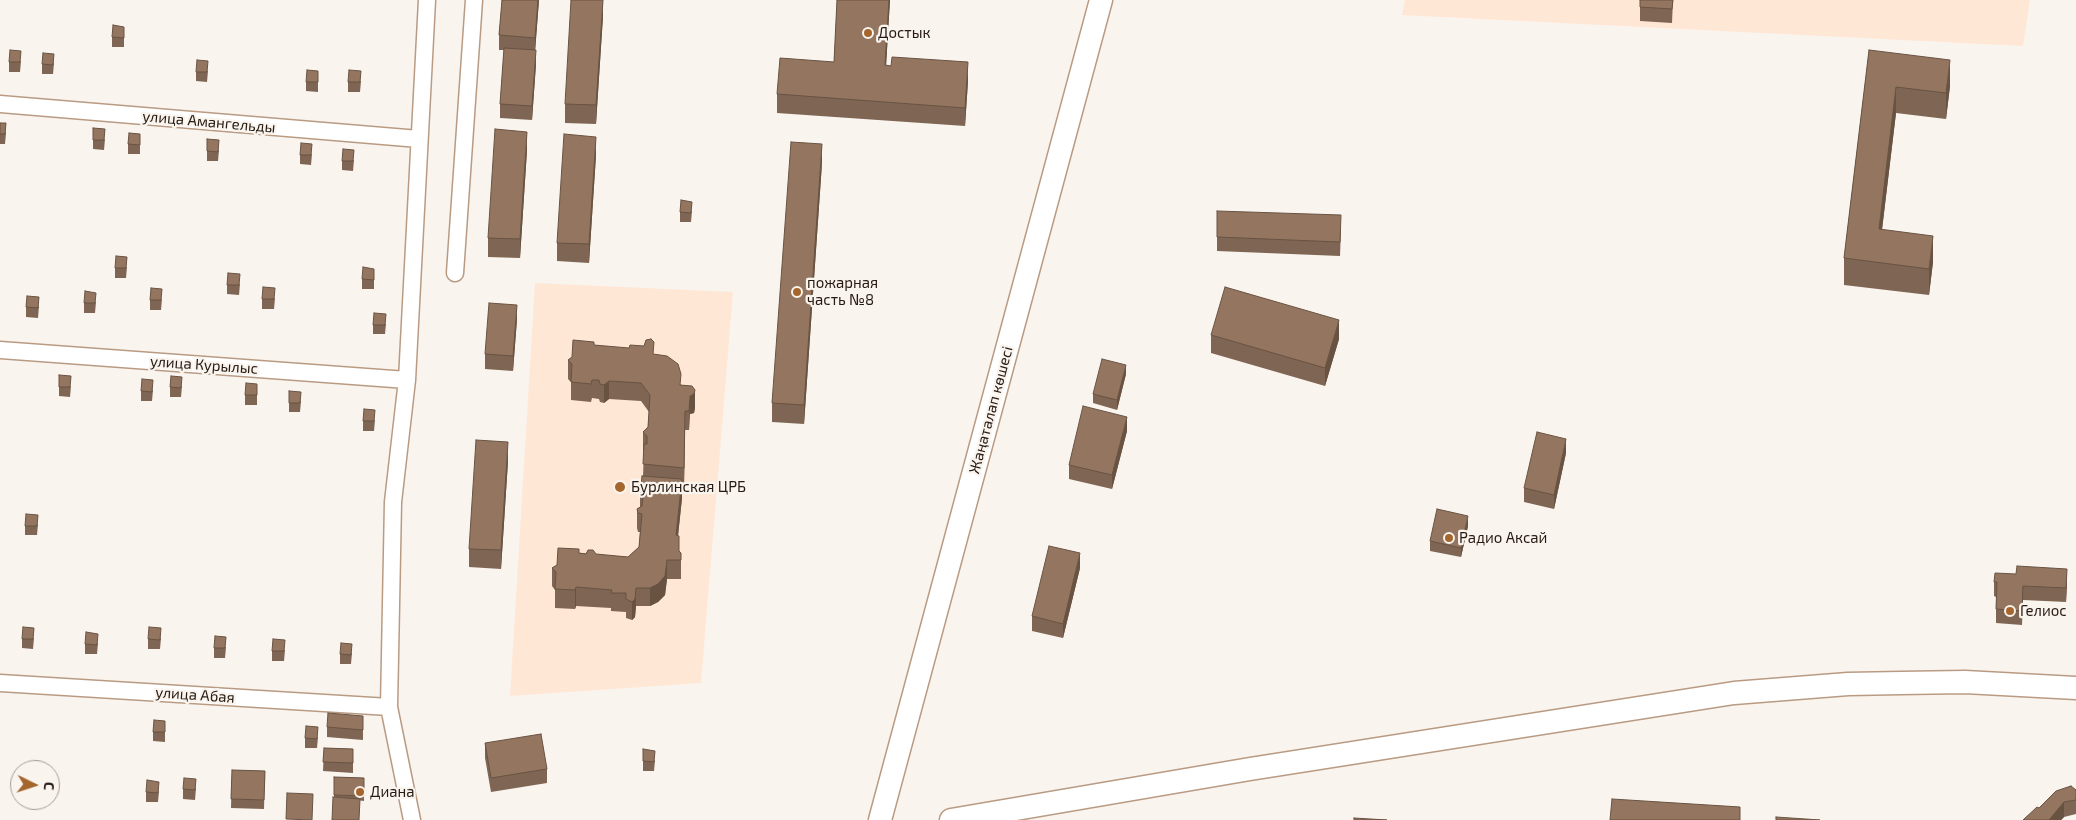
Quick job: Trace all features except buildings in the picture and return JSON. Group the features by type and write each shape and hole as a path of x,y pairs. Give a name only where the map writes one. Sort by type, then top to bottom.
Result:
{"main road":[{"name":"Жаңаталап көшесі","path":"880,820 1101,0"},
{"path":"950,820 1250,769 1734,694 1796,687 1884,683 1965,682 2076,688"}],"street":[{"path":"412,820 389,707 393,502 408,380 427,0"},
{"path":"454,274 474,0"},
{"name":"улица Амангельды","path":"0,104 419,139"},
{"name":"улица Курылыс","path":"0,350 408,380"},
{"name":"улица Абая","path":"0,682 389,707"}],"shaded area":[{"path":"1405,0 2030,0 2023,46 1402,15"},
{"name":"Бурлинская ЦРБ","path":"535,283 733,292 701,683 510,696"}],"place":[{"name":"Достык","path":"868,33"},
{"name":"пожарная часть №8","path":"797,292"},
{"name":"Бурлинская ЦРБ","path":"620,487"},
{"name":"Радио Аксай","path":"1449,538"},
{"name":"Гелиос","path":"2010,611"},
{"name":"Диана","path":"360,792"}]}
